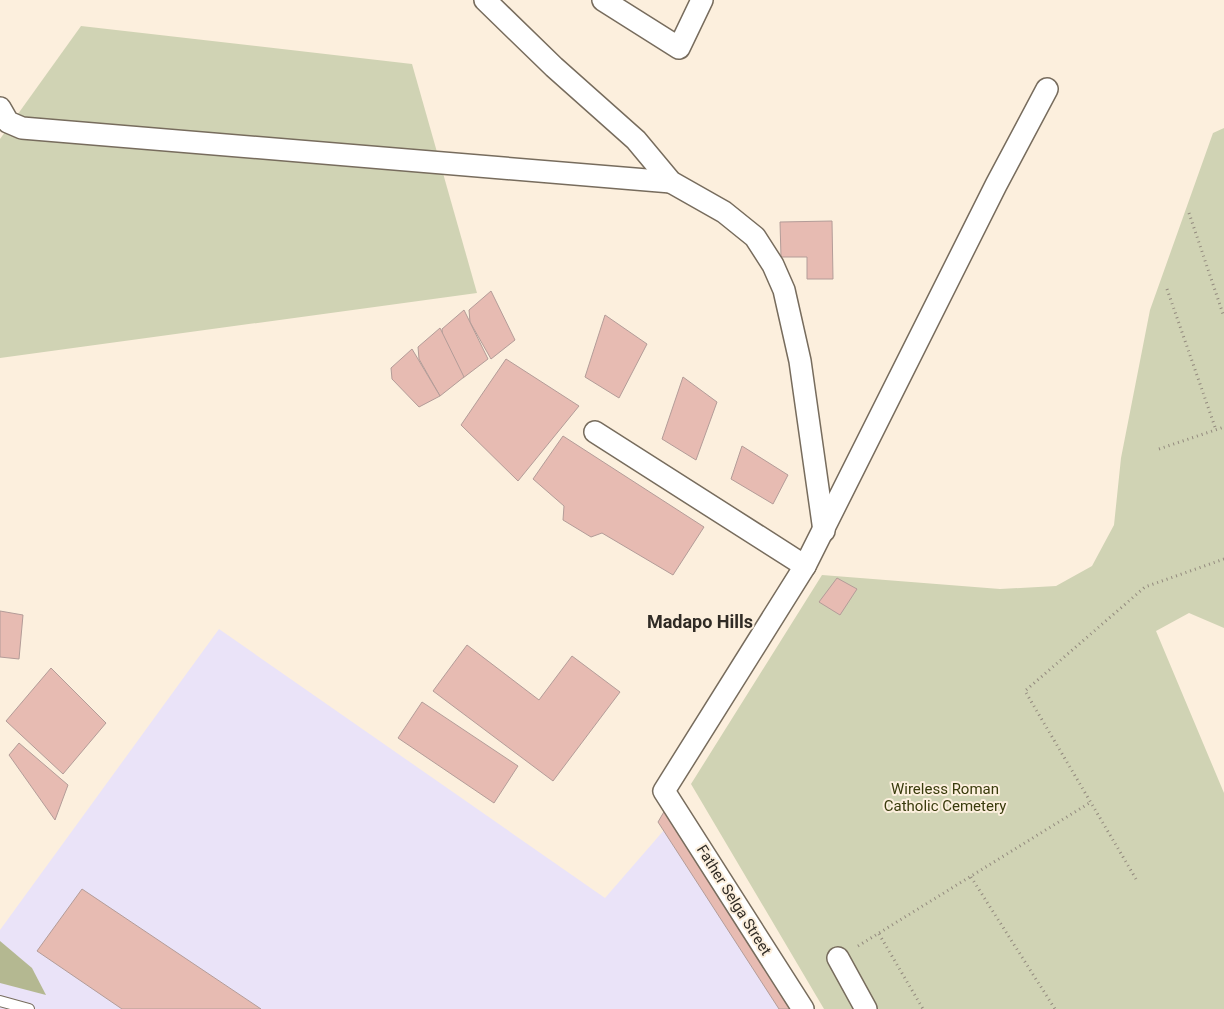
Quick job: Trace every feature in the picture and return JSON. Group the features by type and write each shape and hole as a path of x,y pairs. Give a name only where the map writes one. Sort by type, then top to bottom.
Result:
{"street":[{"path":"485,0 554,68 636,140 671,182 732,218 755,237 773,265 784,290 798,352 824,531"},
{"path":"603,0 679,48 702,0"},
{"path":"595,432 805,566 996,185 1047,89"},
{"path":"0,108 8,122 31,129 671,182"},
{"name":"Father Selga Street","path":"803,1009 664,791 805,566"},
{"path":"838,958 866,1009"}],"lane":[{"path":"0,1001 30,1009"}],"path":[{"path":"1189,213 1224,317"},
{"path":"1167,289 1216,430"},
{"path":"1159,449 1224,427"},
{"path":"1136,879 1025,691 1145,587 1224,559"},
{"path":"838,958 1091,802"},
{"path":"970,877 1055,1009"},
{"path":"879,934 923,1009"}],"shaded area":[{"path":"219,629 605,898 671,822 789,1009 0,1009 0,930"}],"green space":[{"path":"81,26 412,64 477,293 0,358 0,139"},
{"name":"Wireless Roman Catholic Cemetery","path":"1224,128 1224,628 1189,613 1156,631 1224,793 1224,1009 824,1009 691,784 822,575 1000,589 1056,586 1092,566 1114,525 1121,458 1150,310 1213,133"},
{"path":"0,941 32,968 46,995 0,983"}],"building":[{"path":"832,221 833,279 807,279 807,257 781,257 780,222"},
{"path":"491,291 515,340 491,359 470,322 469,310"},
{"path":"464,310 488,359 463,378 443,341 442,329"},
{"path":"605,315 647,344 619,398 585,377"},
{"path":"440,328 464,377 440,396 419,359 418,347"},
{"path":"412,349 440,396 419,407 392,379 391,368"},
{"path":"506,359 579,406 518,481 461,425"},
{"path":"683,377 717,402 696,460 662,439"},
{"path":"563,436 704,527 673,575 602,533 591,537 563,520 564,506 533,479"},
{"path":"742,446 788,475 773,504 731,479"},
{"path":"837,578 857,589 840,615 819,602"},
{"path":"0,611 23,615 19,659 0,657"},
{"path":"467,645 539,700 572,656 620,692 553,781 433,691"},
{"path":"51,668 106,723 63,774 6,721"},
{"path":"422,702 518,766 494,803 398,738"},
{"path":"19,743 68,785 55,820 9,755"},
{"path":"665,810 794,1009 779,1009 658,822"},
{"path":"82,889 261,1009 122,1009 37,951"}],"district":[{"name":"Madapo Hills","path":"700,622"}]}
